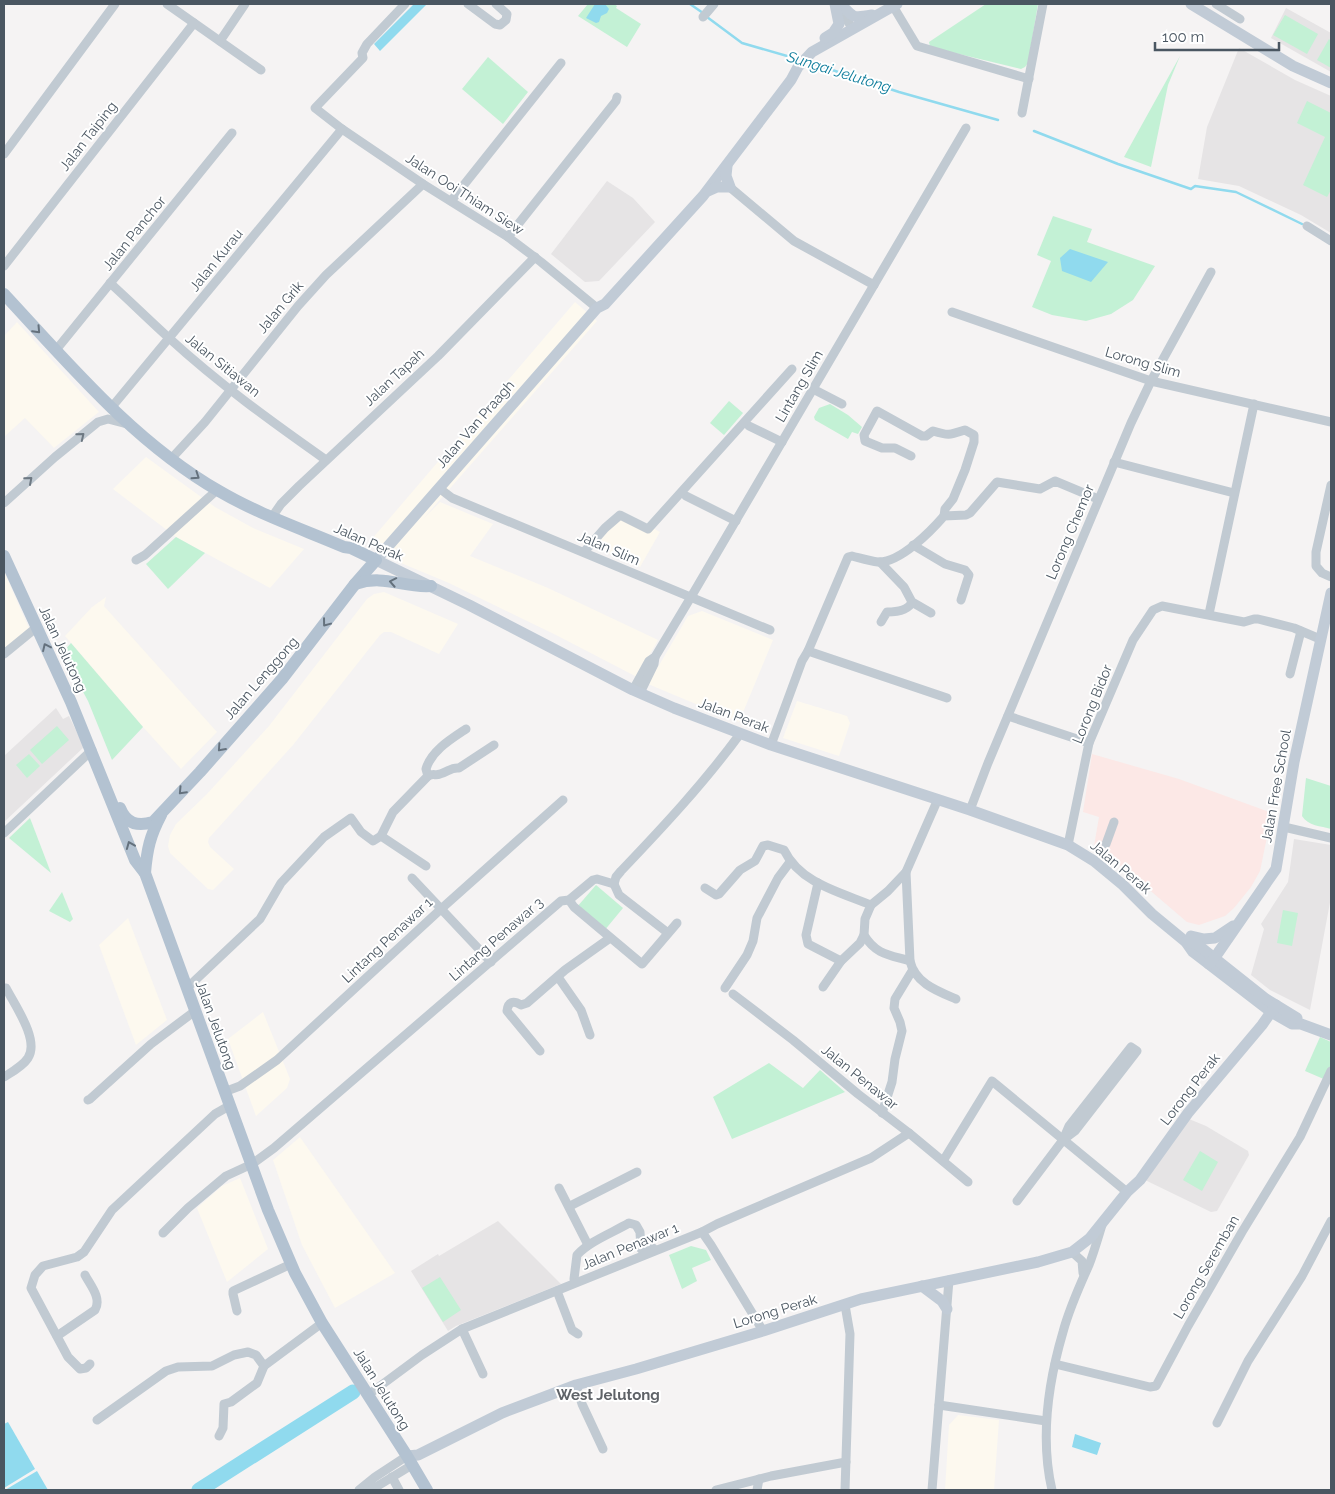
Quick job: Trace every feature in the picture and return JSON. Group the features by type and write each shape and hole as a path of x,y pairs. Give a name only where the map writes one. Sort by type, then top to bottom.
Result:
{"main road":[{"path":"804,60 818,42 837,29 839,24 835,4"},
{"path":"840,4 851,16 856,18 880,14"},
{"path":"1191,4 1294,66 1331,84"},
{"name":"Jalan Van Praagh","path":"374,563 597,308 605,304 707,191 787,76 804,60 895,5"},
{"name":"Jalan Van Praagh","path":"597,308 599,300 727,166 804,60"},
{"path":"707,191 716,187 730,188 726,176 727,166"},
{"name":"Jalan Perak","path":"4,294 111,408 171,459 217,490 246,506 351,548 374,563 431,586 637,692 771,746 938,799 1068,845 1094,861 1186,942 1198,945 1212,961 1255,1000 1296,1017 1301,1024 1331,1034"},
{"name":"Jalan Jelutong","path":"4,556 8,578 36,627 66,691 92,750 135,860 145,873 268,1210 292,1264 322,1323 368,1395 413,1459 427,1490"},
{"name":"Jalan Lenggong","path":"66,691 72,694 124,817 135,823 145,824 153,822 282,680 355,584 374,563"},
{"path":"355,584 367,580 380,580 419,587 431,586"},
{"name":"Jalan Free School","path":"1212,961 1276,869 1294,762 1331,593"},
{"name":"Jalan Lenggong","path":"145,873 146,854 150,838 163,811"},
{"path":"1174,932 1208,939 1221,935 1228,928 1239,924"},
{"name":"Jalan Perak","path":"1212,961 1274,1009"},
{"name":"Lorong Perak","path":"1127,1192 1134,1175 1172,1123 1258,1020 1260,1009 1255,1000"},
{"name":"Lorong Perak","path":"413,1459 502,1412 576,1385 763,1331 861,1299 1038,1262 1072,1252 1090,1238 1127,1192 1140,1180 1188,1113 1274,1009"},
{"path":"922,1286 942,1301 946,1309"}],"street":[{"path":"4,154 115,4"},
{"path":"167,4 262,70"},
{"path":"220,41 245,4"},
{"name":"Jalan Ooi Thiam Siew","path":"405,4 367,44 362,53 363,58 315,108 342,129 423,184 508,237 597,308"},
{"path":"468,4 495,24 500,24 506,20 507,14 496,4"},
{"path":"835,4 853,29"},
{"path":"1022,114 1043,4"},
{"path":"1216,4 1240,19"},
{"path":"895,5 917,46 1029,79"},
{"name":"Jalan Taiping","path":"4,266 194,23"},
{"path":"451,201 561,63"},
{"path":"508,237 618,97"},
{"name":"Lintang Slim","path":"637,692 649,661 655,657 691,597 966,128"},
{"name":"Jalan Kurau","path":"111,408 342,129"},
{"name":"Jalan Panchor","path":"56,350 232,133"},
{"path":"716,176 794,241 874,284"},
{"name":"Jalan Grik","path":"171,459 205,422 298,306 326,275 423,184"},
{"path":"1307,226 1331,241"},
{"name":"Jalan Tapah","path":"272,517 281,504 438,356 535,257"},
{"name":"Lorong Chemor","path":"970,810 988,762 1114,462 1151,382 1211,272"},
{"name":"Jalan Sitiawan","path":"110,283 169,339 230,390 326,460"},
{"name":"Lorong Slim","path":"952,312 1151,382 1331,422"},
{"path":"584,552 617,516 624,516 648,529 792,369"},
{"path":"813,389 842,404"},
{"path":"1254,404 1209,614 1244,622 1258,619 1301,631 1320,640"},
{"path":"911,456 895,448 882,448 865,441 864,435 877,411 922,436 926,436 933,431 947,436 965,430 974,435 974,442 964,470 953,499 945,509 944,516 897,557 880,562 904,587 912,602 931,613"},
{"path":"4,503 55,457 98,422 108,419 130,425"},
{"path":"749,426 782,442"},
{"path":"1114,462 1234,494"},
{"path":"944,516 970,513 997,482 1040,488 1055,481 1098,499"},
{"path":"1331,485 1316,552 1316,566 1322,573 1331,577"},
{"name":"Jalan Slim","path":"439,488 452,498 770,630"},
{"path":"136,560 145,555 217,490"},
{"path":"686,496 736,521"},
{"path":"913,545 945,564 965,570 969,575 961,600"},
{"name":"Jalan Perak","path":"771,746 802,661 848,557 852,556 880,562"},
{"path":"881,622 887,612 901,611 911,605 912,602"},
{"name":"Lorong Bidor","path":"1068,845 1089,744 1133,640 1153,610 1162,606 1209,614"},
{"path":"4,654 36,627"},
{"path":"1290,674 1301,631"},
{"path":"808,651 947,698"},
{"path":"1008,716 1089,744"},
{"path":"428,776 426,769 429,761 442,746 466,729"},
{"path":"668,933 619,895 614,884 616,877 667,823 740,734"},
{"path":"187,988 260,919 281,883 324,837 351,818 361,832 374,841 381,836 393,812 428,776 433,774 440,775 453,767 459,768 494,746"},
{"path":"4,833 92,750"},
{"path":"823,987 841,961 860,943 864,935 865,919 871,905 906,872 938,799"},
{"name":"Lintang Penawar 1","path":"224,1092 240,1086 277,1060 563,800"},
{"path":"1106,844 1114,822"},
{"path":"1284,827 1331,838"},
{"path":"381,836 426,866"},
{"path":"705,888 716,895 719,894 740,870 755,861 765,845 784,850 790,862 799,872 818,883 871,905"},
{"path":"725,988 747,955 753,941 757,918 778,878 790,862"},
{"path":"906,872 912,971 924,983 936,991 956,999"},
{"path":"412,878 491,962"},
{"name":"Lintang Penawar 3","path":"163,1233 188,1208 226,1176 252,1164 274,1148 561,901 569,900 593,880 597,879 614,884"},
{"path":"818,883 806,940 808,944 841,961"},
{"path":"569,900 574,907 642,964 677,923"},
{"path":"864,935 874,949 884,954 910,961"},
{"path":"540,1051 507,1011 508,1006 515,1001 524,1005 565,970 610,938"},
{"path":"882,1113 892,1082 902,1031 894,1008 895,999 912,971"},
{"path":"558,977 581,1010 590,1035"},
{"path":"4,988 6,988 28,1030 32,1047 28,1059 4,1078"},
{"name":"Jalan Penawar","path":"733,994 793,1040 968,1182"},
{"path":"88,1100 152,1044 195,1010"},
{"path":"1017,1201 1063,1140 1069,1126 1131,1046 1138,1052 1075,1131 1063,1140"},
{"name":"Lorong Seremban","path":"1055,1364 1150,1388 1156,1386 1212,1283 1300,1137 1331,1071"},
{"path":"943,1161 992,1081 1127,1192"},
{"path":"90,1364 83,1369 77,1368 68,1357 31,1288 35,1275 43,1266 76,1257 84,1252 112,1210 215,1114 229,1106"},
{"name":"Jalan Penawar 1","path":"368,1395 422,1355 462,1329 702,1232 871,1158 909,1133"},
{"path":"570,1206 637,1172"},
{"path":"560,1188 588,1246"},
{"path":"1217,1423 1248,1361 1302,1276 1331,1221"},
{"path":"574,1279 577,1255 588,1246 629,1223 636,1226 640,1232 641,1249 644,1251 695,1231 702,1232 712,1245 763,1331"},
{"path":"1052,1490 1046,1454 1046,1421 1055,1364 1063,1332 1082,1278 1090,1263 1102,1225"},
{"path":"1072,1252 1082,1261 1084,1266 1082,1278"},
{"path":"237,1311 233,1291 292,1264"},
{"path":"57,1336 97,1307 97,1297 85,1275"},
{"path":"932,1490 949,1280"},
{"path":"557,1291 572,1330 578,1334"},
{"path":"844,1305 850,1334 845,1490"},
{"path":"219,1436 223,1428 224,1404 231,1402 257,1383 264,1366 322,1323"},
{"path":"462,1329 483,1374"},
{"path":"97,1420 166,1371 178,1368 212,1366 234,1355 248,1352 256,1355 264,1366"},
{"path":"576,1385 582,1404 603,1449"},
{"path":"939,1405 1046,1421"},
{"path":"371,1490 392,1478 413,1459"},
{"path":"359,1490 375,1476 413,1459"},
{"path":"716,1490 759,1479 846,1462"},
{"path":"392,1478 399,1490"},
{"path":"757,1490 759,1479"}],"shaded area":[{"path":"1286,8 1331,33 1331,72 1271,38"},
{"path":"1239,48 1295,80 1331,96 1331,233 1301,215 1239,186 1198,179 1207,127"},
{"path":"607,181 633,198 655,222 599,281 585,282 551,254"},
{"path":"575,302 597,321 423,519 440,502 493,524 470,556 548,588 658,640 637,677 449,583 401,563 398,548 393,553 371,540"},
{"path":"17,322 99,412 54,448 25,418 4,437 4,336"},
{"path":"146,457 215,507 253,528 304,549 270,588 176,537 113,489"},
{"path":"620,510 660,532 640,567 585,543"},
{"path":"4,575 32,635 4,659"},
{"path":"384,592 458,624 439,654 391,632 384,632 380,635 293,745 209,838 210,847 234,869 213,890 208,889 170,853 168,846 170,835 176,824 207,794 269,726 367,599 374,594"},
{"path":"106,597 104,606 217,732 181,769 65,636 92,607"},
{"path":"702,611 773,640 739,722 648,684 688,616"},
{"path":"797,701 847,716 850,723 839,756 783,738"},
{"path":"56,708 63,719 69,716 84,747 4,822 4,756"},
{"path":"1092,754 1179,779 1272,813 1260,871 1251,887 1225,916 1199,925 1187,922 1125,869 1094,846 1099,817 1083,812"},
{"path":"1294,839 1331,845 1331,897 1310,1010 1270,990 1251,975 1264,929 1261,924 1288,882"},
{"path":"128,918 167,1020 136,1045 99,945"},
{"path":"263,1012 290,1079 287,1088 256,1116 228,1039"},
{"path":"1189,1119 1206,1126 1248,1151 1249,1155 1217,1211 1211,1212 1145,1180"},
{"path":"300,1137 395,1273 335,1308 302,1245 273,1160"},
{"path":"240,1178 268,1249 227,1282 197,1208 222,1186"},
{"path":"498,1221 561,1284 456,1326 448,1331 411,1271"},
{"path":"958,1415 999,1420 994,1490 945,1490 949,1425"}],"green space":[{"path":"588,4 614,4 617,6 616,8 641,24 627,47 578,16"},
{"path":"986,4 1038,4 1028,63 1025,67 1021,69 930,47 929,42"},
{"path":"1285,15 1318,34 1307,54 1273,35"},
{"path":"1329,39 1331,41 1331,68 1317,60"},
{"path":"1180,56 1168,85 1151,167 1124,157"},
{"path":"488,57 528,92 503,124 462,89"},
{"path":"1307,101 1331,113 1331,190 1327,197 1303,185 1325,137 1297,123"},
{"path":"1053,216 1092,229 1087,242 1155,266 1133,300 1111,314 1086,321 1052,315 1032,307 1051,261 1037,255"},
{"path":"729,401 743,413 724,435 710,423"},
{"path":"830,404 848,415 862,427 858,434 852,432 848,439 815,420 814,417 819,408"},
{"path":"176,537 205,553 168,589 146,564"},
{"path":"71,643 143,727 112,760 88,701 62,653"},
{"path":"57,726 69,740 42,764 30,750"},
{"path":"29,754 40,766 27,778 16,765"},
{"path":"1306,778 1331,786 1331,829 1311,824 1302,816"},
{"path":"30,818 51,873 9,838"},
{"path":"596,885 623,908 604,931 577,907"},
{"path":"62,892 73,919 70,922 49,911"},
{"path":"1283,910 1298,913 1292,946 1277,943"},
{"path":"1320,1037 1331,1042 1331,1067 1326,1080 1305,1071"},
{"path":"769,1063 803,1088 820,1070 845,1092 732,1139 713,1097"},
{"path":"1200,1151 1218,1162 1202,1191 1183,1180"},
{"path":"691,1246 706,1250 711,1260 692,1268 697,1281 682,1289 669,1255"},
{"path":"440,1277 461,1310 443,1322 422,1288"}],"water":[{"path":"414,4 427,4 380,51 374,44"},
{"path":"595,4 605,4 609,9 607,13 601,16 599,22 596,23 586,18"},
{"path":"1070,249 1108,262 1091,282 1062,271 1060,258"},
{"path":"8,1422 35,1469 4,1488 4,1424"},
{"path":"1075,1434 1101,1443 1097,1455 1072,1447"},
{"path":"37,1471 48,1490 5,1490"}],"waterway":[{"name":"Sungai Jelutong","path":"690,4 703,13"},
{"name":"Sungai Jelutong","path":"707,17 742,43 801,60"},
{"name":"Sungai Jelutong","path":"808,62 899,92 998,120"},
{"name":"Sungai Jelutong","path":"1034,131 1118,164 1191,189 1195,186 1236,192 1302,224"},
{"path":"199,1490 353,1392"}],"district":[{"name":"West Jelutong","path":"608,1395"}]}
